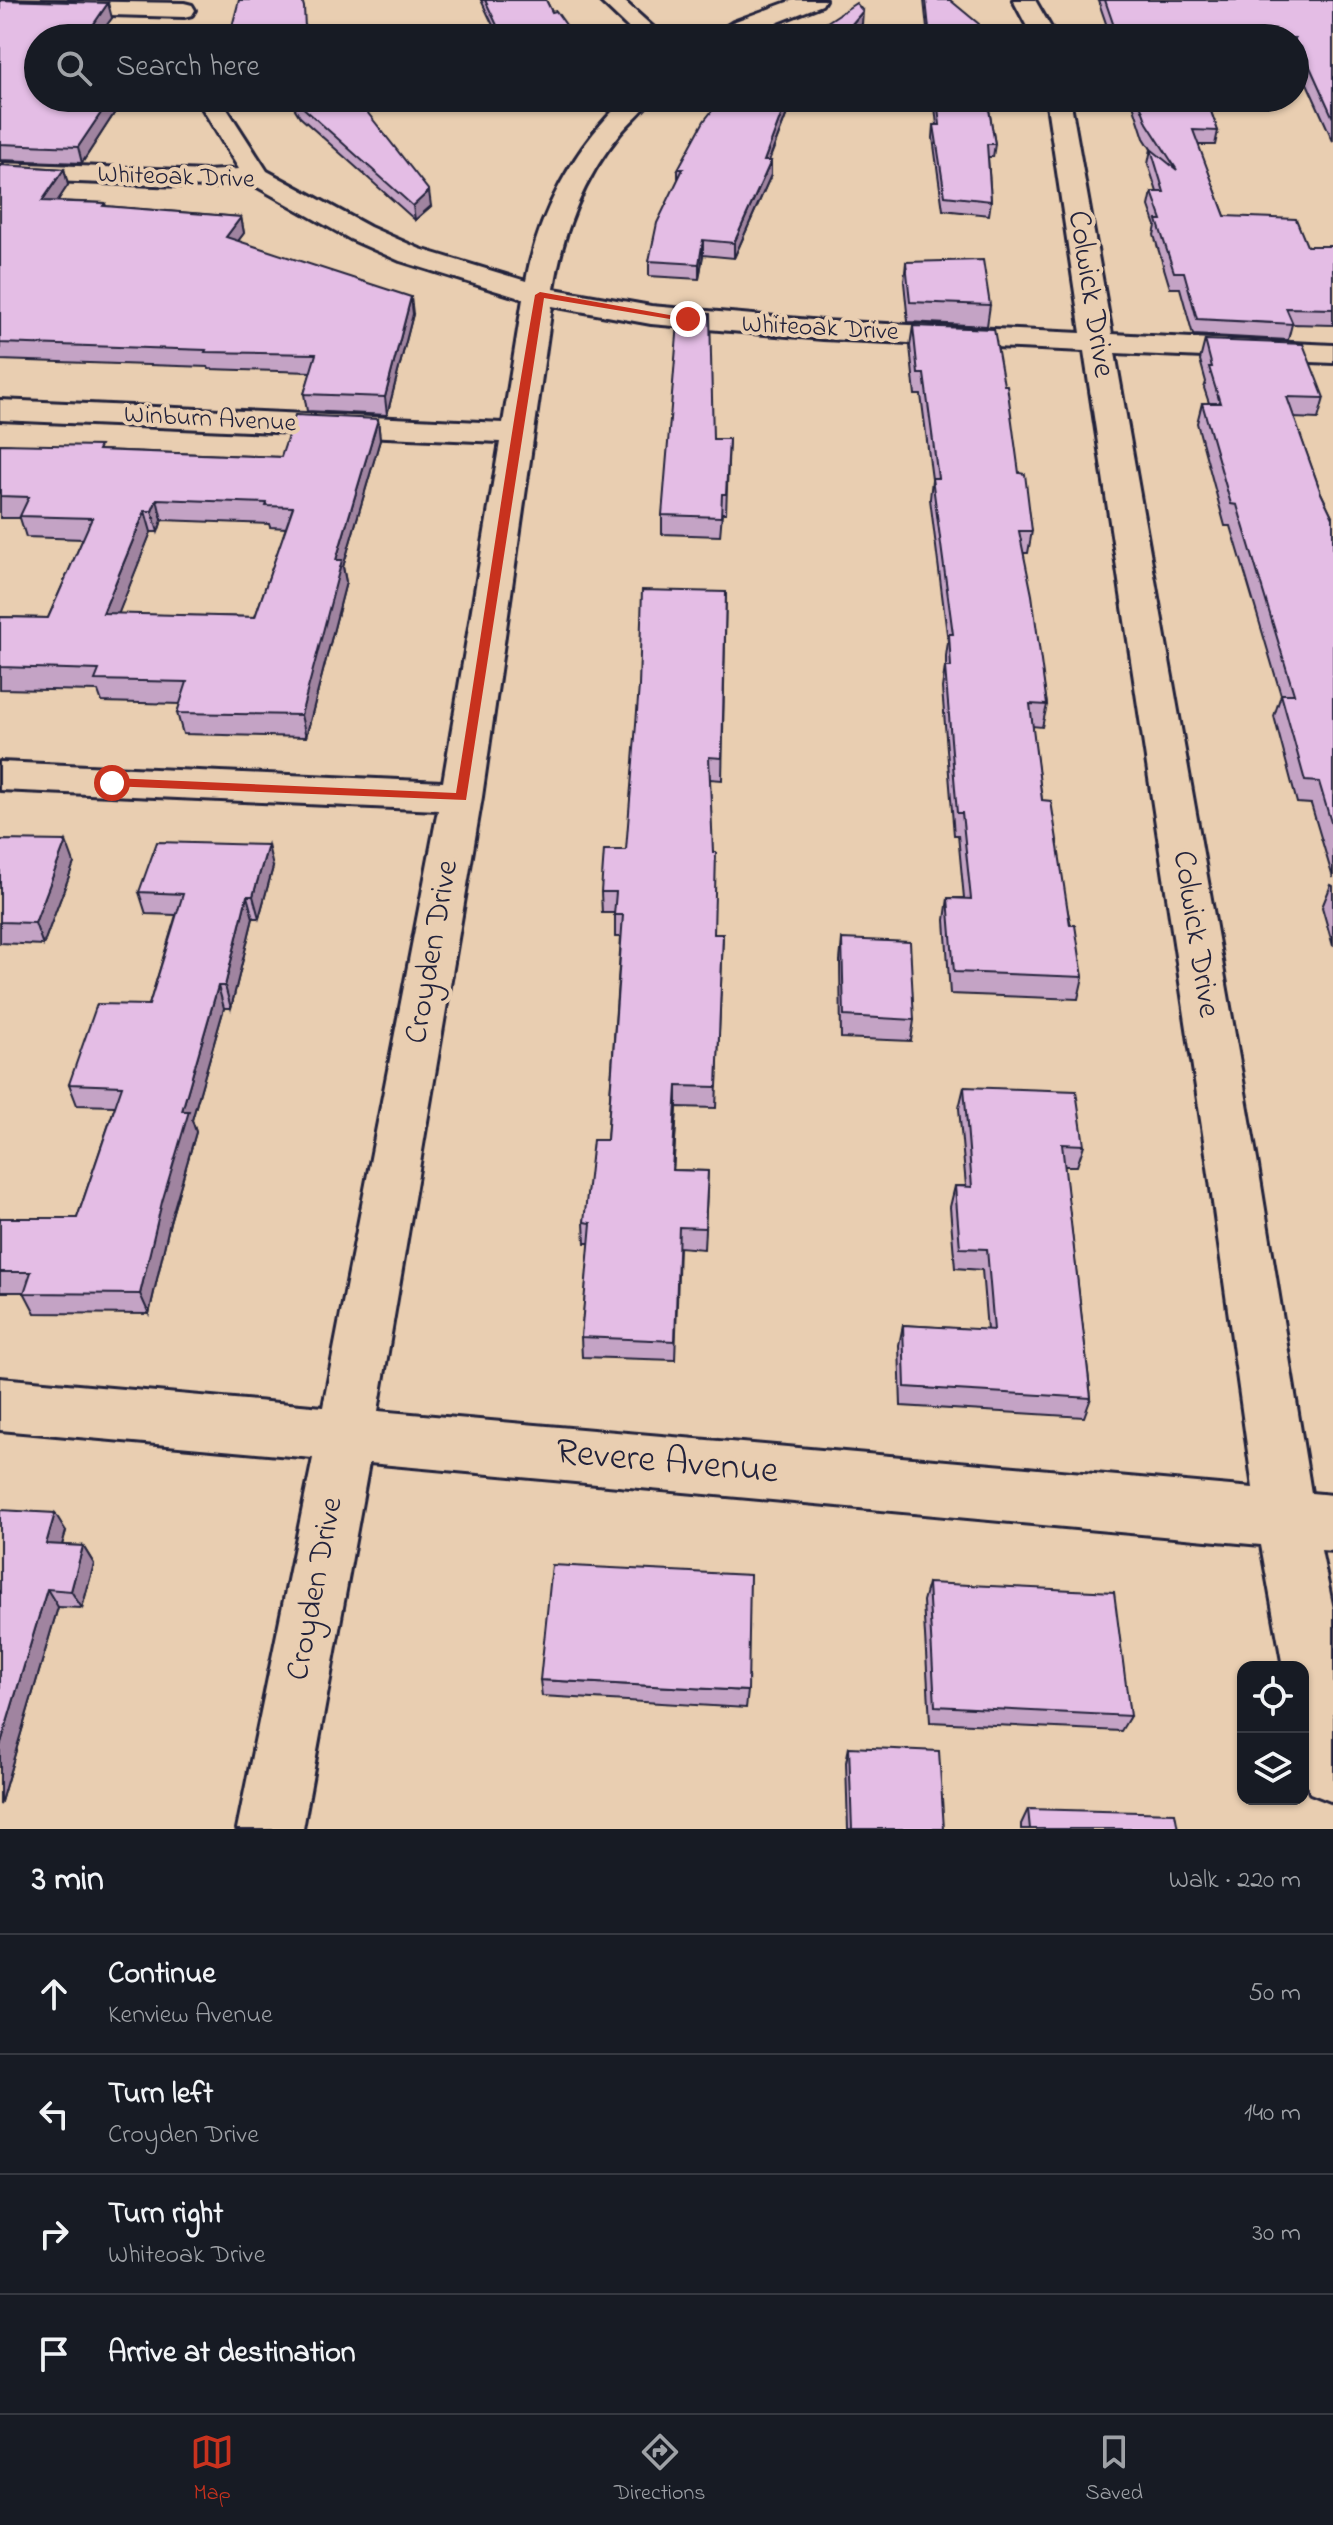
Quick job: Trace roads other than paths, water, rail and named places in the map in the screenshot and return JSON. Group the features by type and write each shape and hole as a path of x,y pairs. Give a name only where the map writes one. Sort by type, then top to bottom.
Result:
{"street":[{"path":"610,0 637,24"},
{"path":"749,24 814,0"},
{"path":"1024,0 1037,24"},
{"path":"0,5 184,5"},
{"path":"217,112 257,176"},
{"name":"Croyden Drive","path":"270,1829 346,1434 461,797 546,248 566,196 588,158 625,112"},
{"name":"Colwick Drive","path":"1060,112 1229,1144 1309,1521 1333,1770"},
{"name":"Whiteoak Drive","path":"0,171 207,179 257,176 360,233 410,255 540,295 635,312 745,325 1333,354"},
{"name":"Winburn Avenue","path":"0,410 516,433"},
{"path":"0,776 461,797"},
{"name":"Revere Avenue","path":"0,1404 1309,1521"}]}
